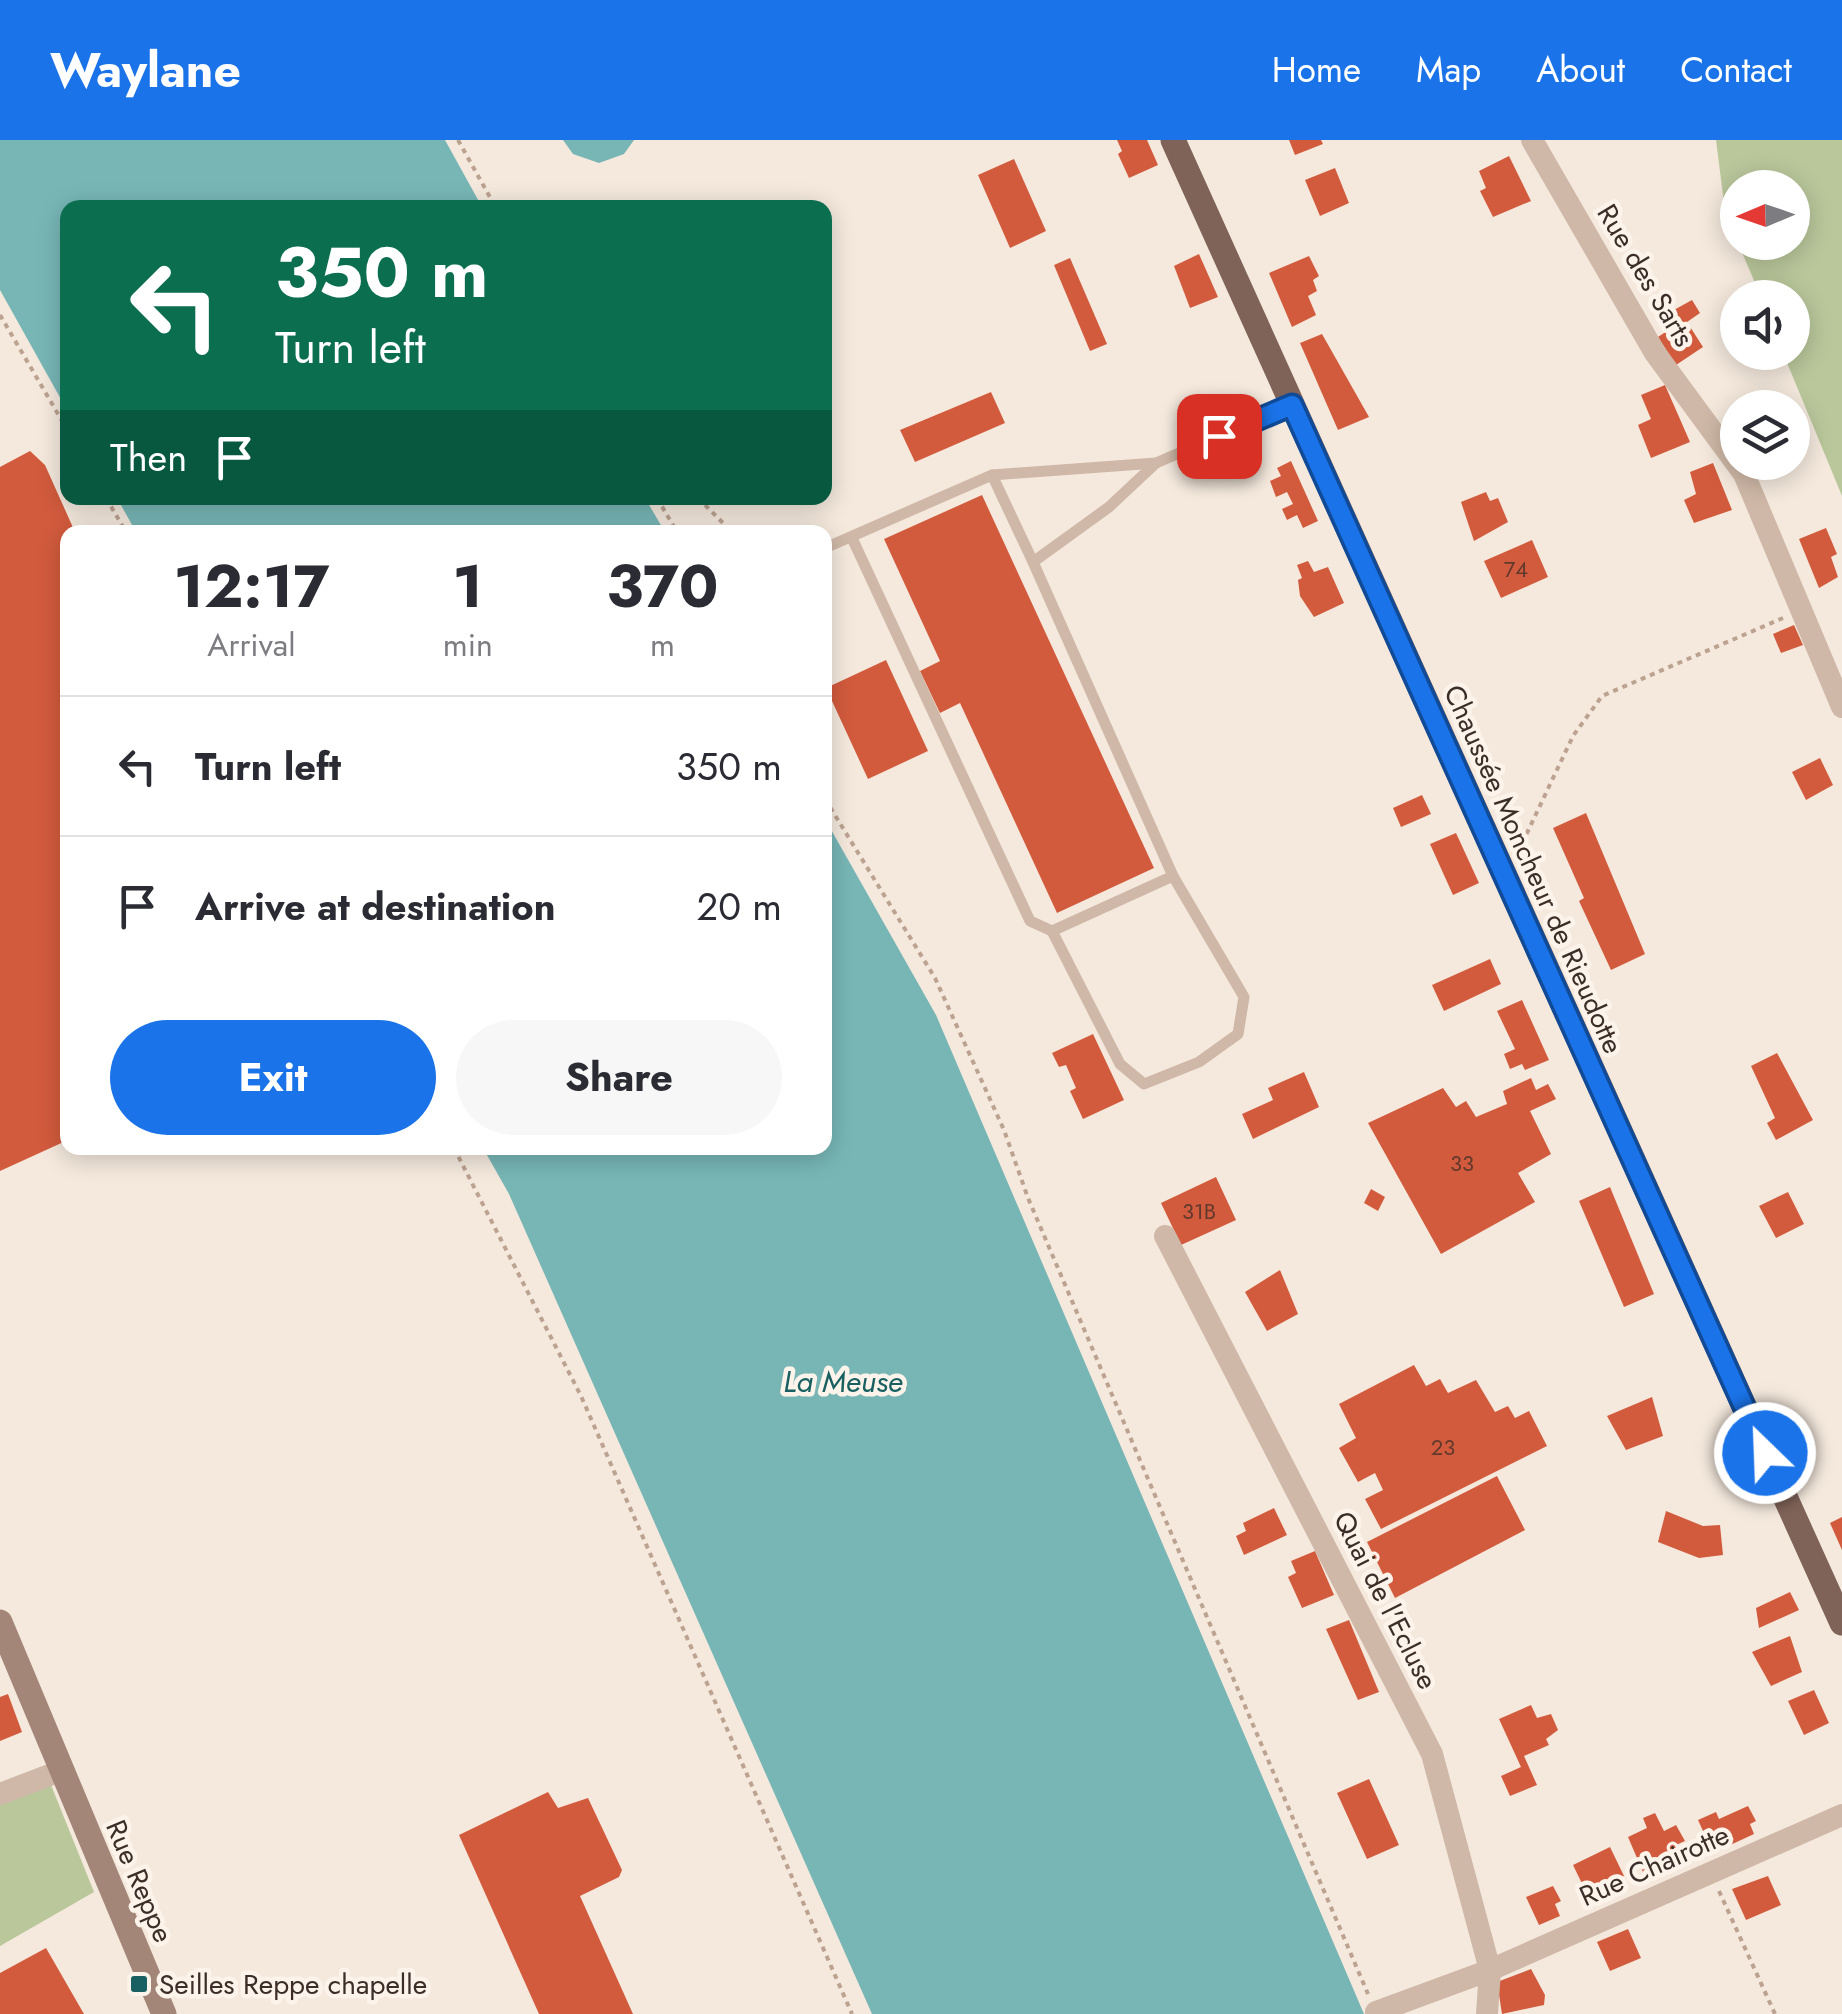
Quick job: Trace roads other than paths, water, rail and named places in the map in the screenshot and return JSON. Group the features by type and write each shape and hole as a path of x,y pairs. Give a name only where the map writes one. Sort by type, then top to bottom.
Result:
{"main road":[{"name":"Chaussée Moncheur de Rieudotte","path":"1173,140 1842,1623"},
{"name":"Rue Reppe","path":"0,1622 164,2014"}],"street":[{"name":"Rue des Sarts","path":"1532,140 1655,352 1744,474 1842,708"},
{"name":"Quai de l'Ecluse","path":"1164,1236 1432,1754 1490,1970 1488,2014"},
{"path":"0,1794 60,1771"},
{"name":"Rue Chairotte","path":"1376,2012 1490,1970 1842,1815"}],"lane":[{"path":"1033,562 1094,518 1156,463 1292,405"},
{"path":"832,545 992,476 1156,463"},
{"path":"852,538 1030,921 1052,931 1120,1064 1144,1084 1199,1062 1238,1034 1244,997 1173,876 992,476"},
{"path":"1052,931 1173,876"}],"water":[{"path":"0,140 445,140 478,200 60,200 60,397 0,290"},
{"path":"563,140 634,140 624,154 599,163 573,154"},
{"path":"121,505 649,505 661,525 132,525"},
{"name":"La Meuse","path":"832,831 936,1015 1364,2014 872,2014 509,1194 487,1155 832,1155"}],"place":[{"name":"Seilles Reppe chapelle","path":"139,1984"}]}
